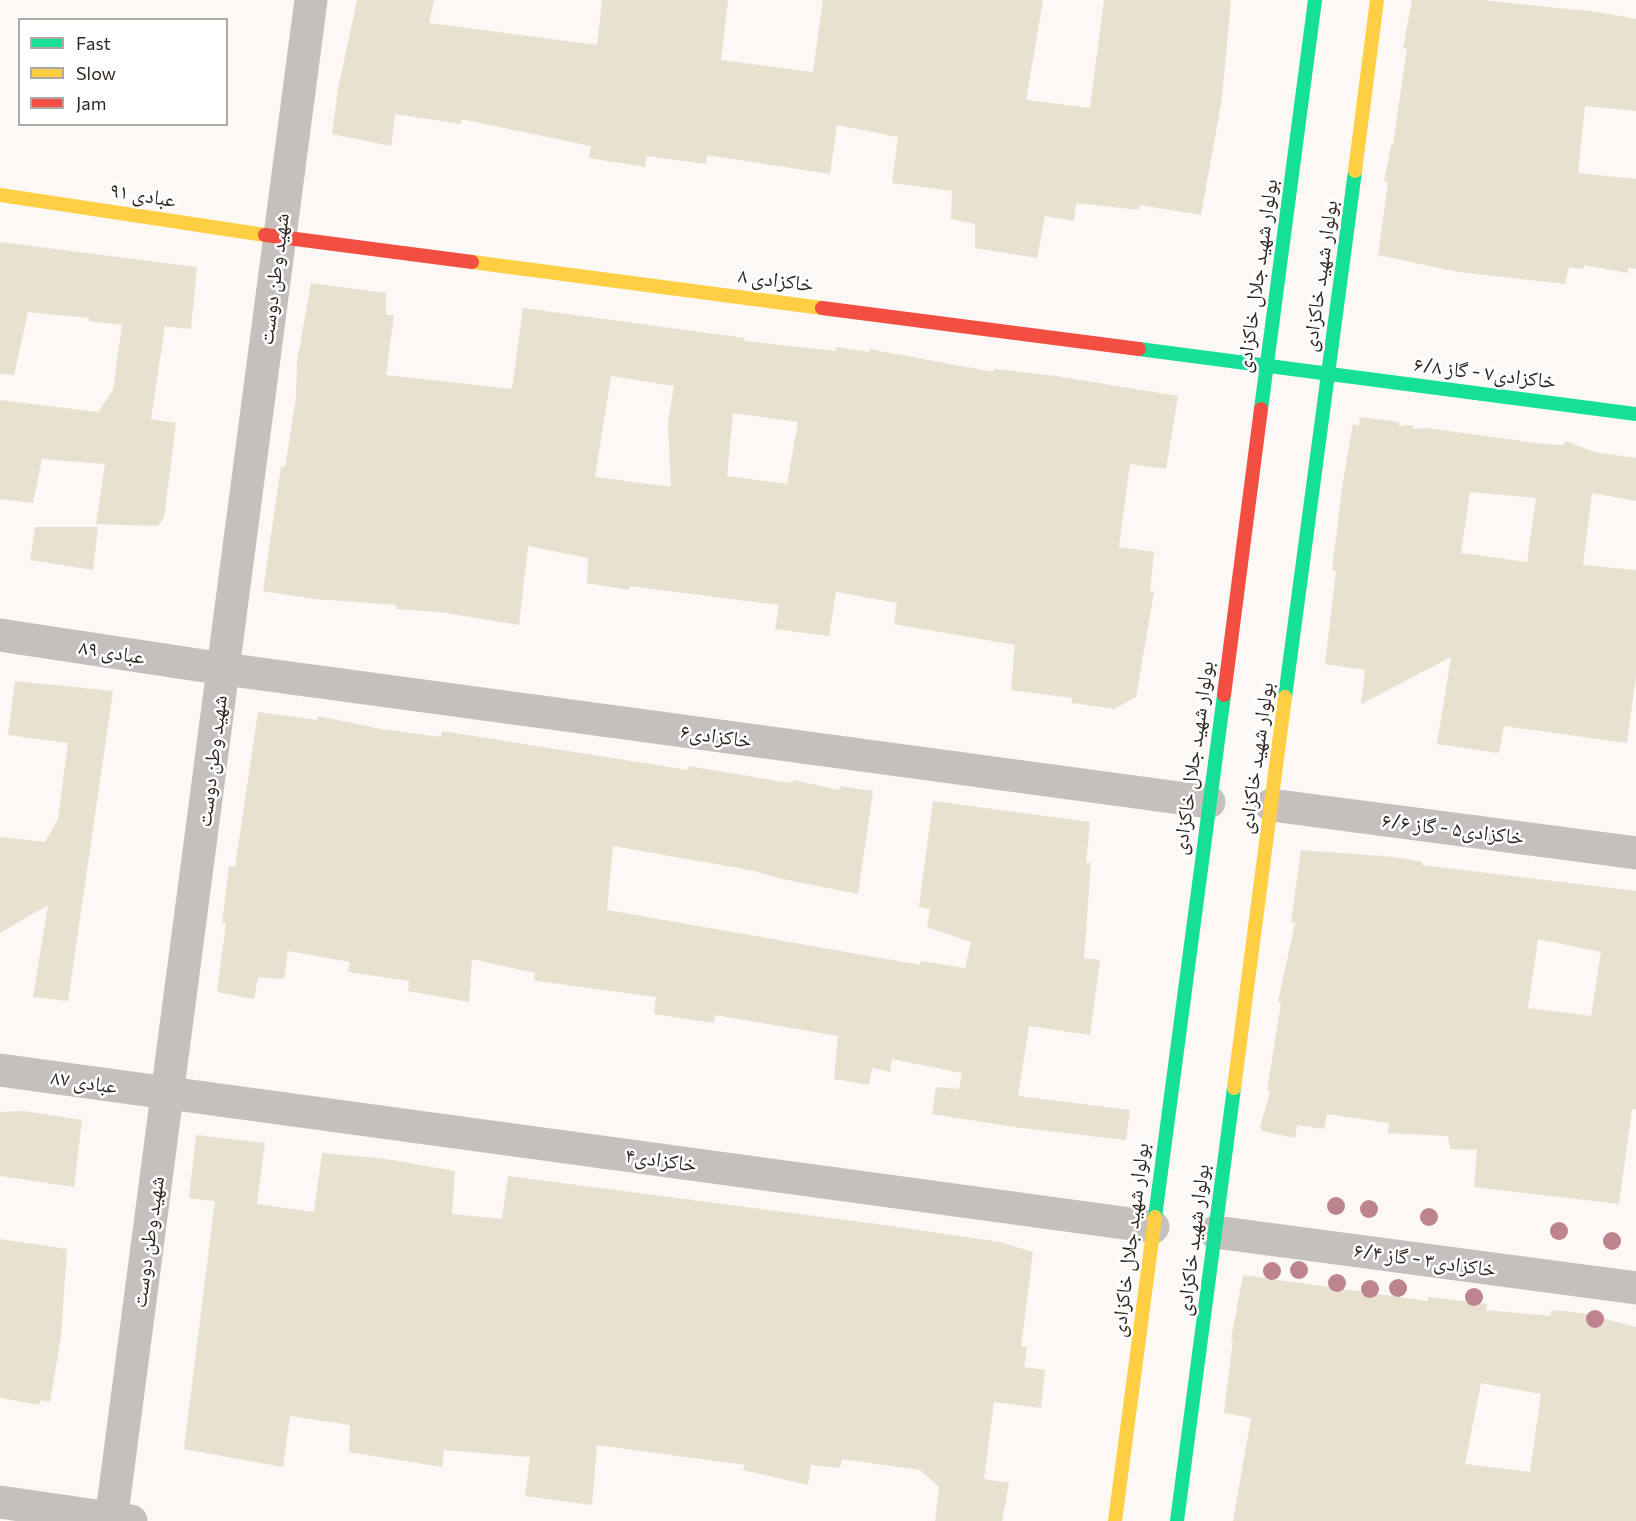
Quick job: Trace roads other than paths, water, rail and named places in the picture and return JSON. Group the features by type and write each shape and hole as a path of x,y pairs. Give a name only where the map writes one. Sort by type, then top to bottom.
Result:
{"street":[{"name":"شهید وطن دوست","path":"118,1520 168,1094 311,0"},
{"name":"بولوار شهید جلال خاکزادی","path":"1115,1521 1315,0"},
{"name":"بولوار شهید خاکزادی","path":"1177,1521 1377,0"},
{"name":"عبادی ۹۱","path":"0,195 280,237"},
{"name":"خاکزادی ۸","path":"280,237 1328,374"},
{"name":"خاکزادی۷ - گاز ۶/۸","path":"1328,374 1636,414"},
{"name":"عبادی ۸۹","path":"0,635 224,669"},
{"name":"خاکزادی۶","path":"224,669 1209,802"},
{"name":"خاکزادی۵ - گاز ۶/۶","path":"1271,806 1636,853"},
{"name":"عبادی ۸۷","path":"0,1070 168,1094"},
{"name":"خاکزادی۴","path":"168,1094 1153,1227"},
{"name":"خاکزادی۳ - گاز ۶/۴","path":"1215,1232 1636,1288"},
{"path":"0,1502 118,1520"}]}
